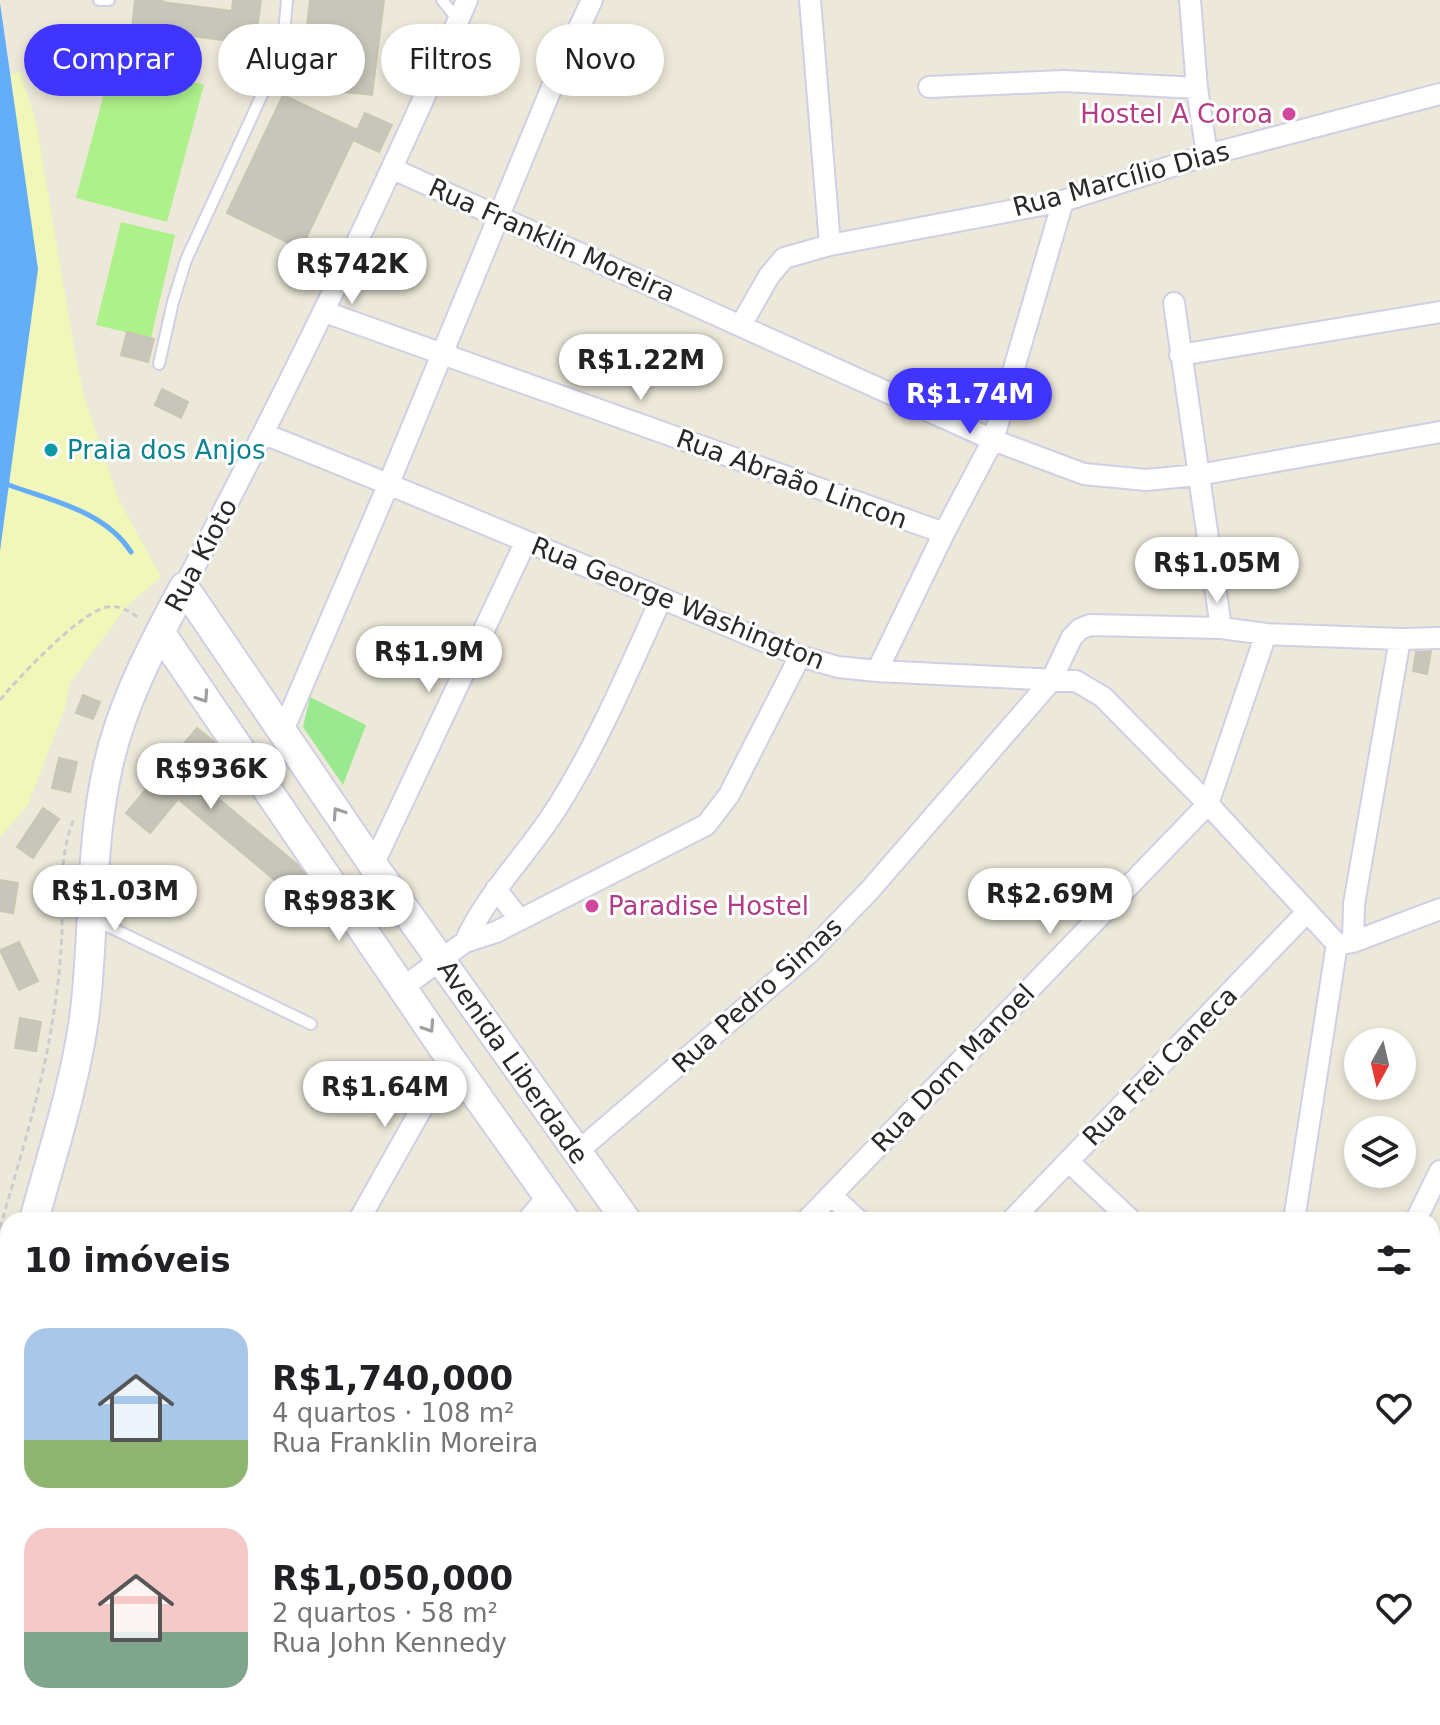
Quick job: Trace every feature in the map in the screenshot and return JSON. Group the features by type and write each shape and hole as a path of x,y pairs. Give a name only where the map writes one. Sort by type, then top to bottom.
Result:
{"main road":[{"name":"Rua Kioto","path":"36,1212 80,1043 87,986 90,917 107,771 130,701 160,632 184,587"},
{"name":"Avenida Liberdade","path":"184,587 373,865 620,1212"},
{"name":"Avenida Liberdade","path":"160,632 450,1058 559,1212"}],"street":[{"name":"Rua Kioto","path":"184,587 325,312 393,169 467,0"},
{"path":"282,733 592,0"},
{"path":"810,0 830,245"},
{"path":"1190,0 1197,88 1207,155"},
{"path":"929,87 1064,81 1197,88"},
{"name":"Rua Marcílio Dias","path":"741,325 769,276 784,258 830,245 1063,201 1207,155 1440,94"},
{"name":"Rua Franklin Moreira","path":"393,169 993,440 1084,474 1146,480 1198,475 1440,432"},
{"path":"877,671 993,440 1063,201"},
{"path":"1174,303 1221,628"},
{"name":"Rua Abraão Lincon","path":"325,312 944,533"},
{"path":"1180,355 1440,312"},
{"name":"Rua George Washington","path":"264,434 389,483 525,543 800,656 838,667 877,671 1076,681 1103,697 1208,804 1307,912 1345,943"},
{"path":"373,865 525,543"},
{"path":"465,942 475,919 557,808 602,727 661,599"},
{"name":"Rua Pedro Simas","path":"577,1152 808,954 869,891 1051,681 1072,637 1080,629 1090,625 1221,628 1266,634 1440,638"},
{"name":"Rua Dom Manoel","path":"815,1212 1208,804 1266,634"},
{"path":"1295,1212 1400,639"},
{"path":"402,988 465,942 496,932 706,825 729,795 800,656"},
{"path":"496,889 520,920"},
{"path":"1345,943 1440,909"},
{"name":"Rua Frei Caneca","path":"1020,1212 1307,912"},
{"path":"363,1212 450,1058"},
{"path":"1069,1162 1122,1212"},
{"path":"1420,1212 1440,1171"},
{"path":"831,1195 849,1212"},
{"path":"535,1212 548,1196"}],"lane":[{"path":"99,0 109,0"},
{"path":"159,364 186,260 277,62 287,0"},
{"path":"442,0 458,21"},
{"path":"90,917 311,1024"}],"path":[{"path":"0,700 30,666 82,621 104,608 123,607 160,632"},
{"path":"5,1212 51,1033 59,971 63,874 76,814"}],"green space":[{"path":"103,96 201,96 167,222 76,198"},
{"path":"121,222 175,235 151,338 96,325"},
{"path":"310,697 366,725 343,785 303,727"}],"sand":[{"name":"Praia dos Anjos","path":"20,72 24,96 28,96 36,121 85,399 120,502 161,577 127,606 70,683 65,708 28,805 0,837 0,195 6,75"}],"water":[{"path":"0,3 38,269 0,551"}],"building":[{"path":"135,0 163,0 232,11 233,0 261,0 258,24 218,24 218,39 202,38 202,24 133,24"},
{"path":"310,0 384,0 372,95 365,94 365,24 307,24"},
{"path":"283,96 357,130 365,113 392,125 379,152 353,140 301,249 227,213"},
{"path":"127,332 154,339 148,362 121,355"},
{"path":"162,389 188,402 181,418 155,405"},
{"path":"1431,651 1427,674 1413,671 1416,652"},
{"path":"83,695 100,702 93,719 76,713"},
{"path":"197,728 220,750 195,779 298,865 309,880 295,897 178,799 150,833 126,813"},
{"path":"59,758 77,762 70,792 52,788"},
{"path":"43,808 59,819 33,858 17,847"},
{"path":"0,880 18,883 13,913 0,911"},
{"path":"19,942 38,981 19,990 0,950"},
{"path":"20,1018 41,1022 36,1051 15,1048"}],"waterway":[{"path":"9,485 60,502 92,517 107,526 131,552"}],"place":[{"name":"Hostel A Coroa","path":"1289,114"},
{"name":"Praia dos Anjos","path":"51,450"},
{"name":"Paradise Hostel","path":"592,906"}]}
